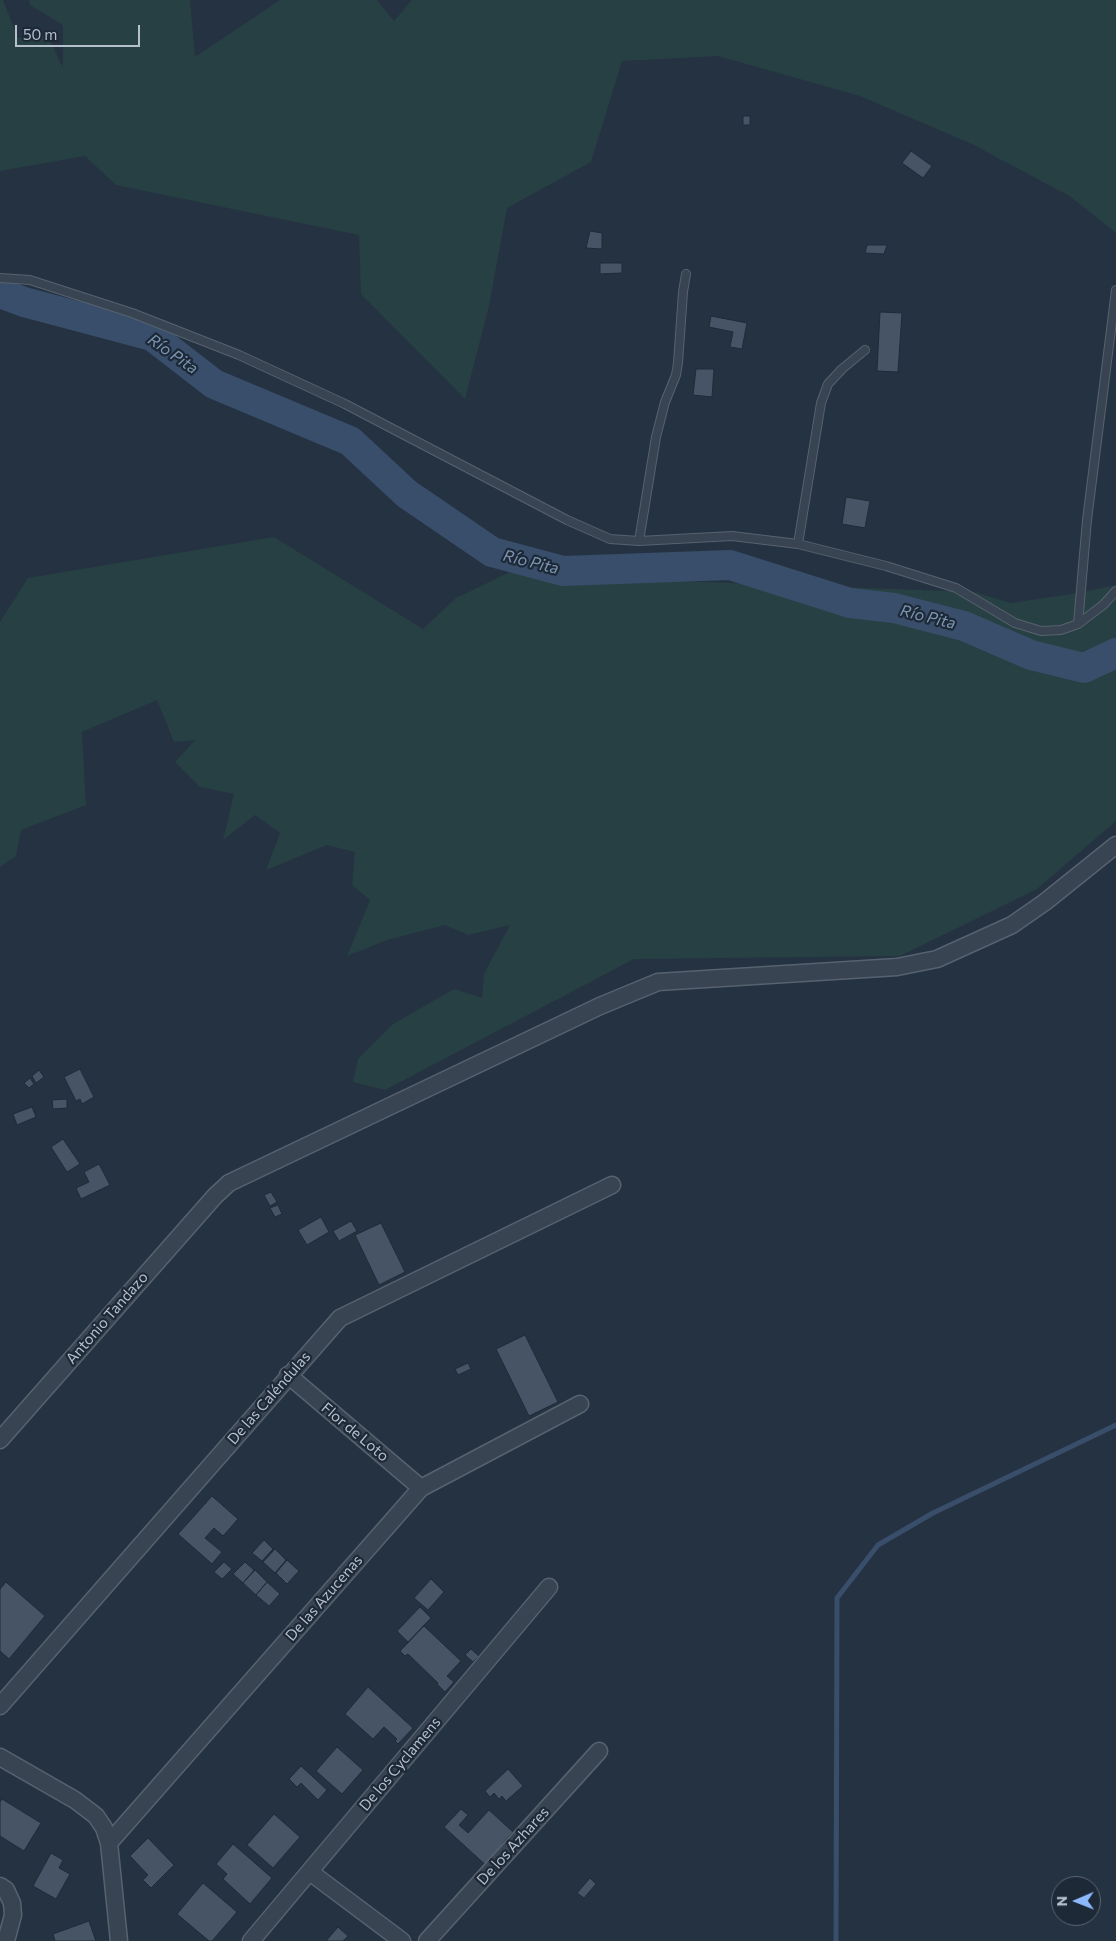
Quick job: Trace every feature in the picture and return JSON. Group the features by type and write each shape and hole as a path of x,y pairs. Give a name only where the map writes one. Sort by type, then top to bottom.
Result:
{"street":[{"name":"Antonio Tandazo","path":"0,1440 215,1196 229,1183 600,1006 658,982 897,967 937,959 1012,925 1045,902 1116,845"},
{"name":"De las Caléndulas","path":"0,1706 288,1375 344,1315 612,1186"},
{"name":"Flor de Loto","path":"288,1375 421,1488"},
{"name":"De las Azucenas","path":"109,1843 421,1488 580,1404"},
{"name":"De los Cyclamens","path":"251,1941 549,1587"},
{"name":"De los Azhares","path":"427,1941 598,1750"},
{"path":"0,1757 75,1800 96,1816 104,1828 109,1843 119,1941"},
{"path":"310,1872 402,1941"},
{"path":"0,1886 6,1890 12,1903 13,1915 6,1941"}],"lane":[{"path":"639,540 656,437 665,402 676,375 686,274"},
{"path":"0,278 30,280 114,307 239,355 345,404 567,520 610,539 639,540 732,536 798,544 886,566 956,588 1014,622 1041,631 1062,630 1078,624 1103,605 1116,591"},
{"path":"1078,624 1087,520 1116,290"},
{"path":"798,544 821,403 828,384 864,350"}],"green space":[{"path":"0,0 3,0 18,38 48,36 63,68 63,25 30,5 29,0 190,0 195,57 280,0 377,0 394,21 412,0 1116,0 1116,233 1071,197 972,144 860,96 718,56 622,61 591,162 507,208 489,306 465,399 361,294 359,235 116,185 85,156 0,171"},
{"path":"274,537 423,629 456,598 510,572 568,577 974,592 1011,603 1116,585 1116,821 1037,889 900,956 634,959 385,1090 353,1082 358,1059 393,1024 454,989 482,998 484,974 510,925 468,935 445,925 387,940 347,956 370,900 352,885 355,852 327,845 266,870 280,833 255,815 223,840 234,794 200,787 175,762 195,740 174,742 157,700 82,732 86,805 21,830 16,856 0,867 0,622 28,578"}],"building":[{"path":"743,116 750,116 750,125 743,125"},
{"path":"911,151 932,166 923,178 902,163"},
{"path":"590,231 602,233 602,249 586,248"},
{"path":"867,245 887,245 884,254 865,253"},
{"path":"600,263 622,263 622,273 600,274"},
{"path":"880,312 902,313 898,372 877,371"},
{"path":"711,316 747,323 742,349 730,347 733,332 709,327"},
{"path":"696,369 714,369 712,397 693,395"},
{"path":"846,497 870,501 865,528 842,524"},
{"path":"80,1069 94,1097 82,1104 80,1099 76,1101 64,1077"},
{"path":"39,1070 44,1077 36,1083 32,1076"},
{"path":"30,1078 34,1084 29,1088 24,1083"},
{"path":"67,1099 67,1108 53,1109 52,1100"},
{"path":"32,1107 36,1117 17,1125 13,1114"},
{"path":"63,1139 80,1164 67,1172 51,1147"},
{"path":"99,1164 110,1185 81,1199 76,1188 89,1182 84,1172"},
{"path":"271,1192 277,1202 270,1206 264,1195"},
{"path":"278,1205 282,1214 275,1217 270,1208"},
{"path":"321,1217 329,1232 307,1245 298,1230"},
{"path":"351,1221 357,1231 339,1241 333,1231"},
{"path":"381,1223 405,1272 379,1285 355,1235"},
{"path":"525,1335 558,1402 529,1416 496,1349"},
{"path":"468,1363 471,1369 458,1375 455,1369"},
{"path":"212,1496 238,1519 223,1536 214,1528 205,1538 222,1552 212,1564 178,1534"},
{"path":"264,1540 273,1549 262,1561 252,1553"},
{"path":"275,1549 286,1560 275,1573 263,1562"},
{"path":"287,1560 299,1571 287,1584 276,1573"},
{"path":"224,1562 232,1569 222,1579 214,1572"},
{"path":"245,1562 254,1570 243,1583 233,1574"},
{"path":"255,1570 267,1582 256,1595 243,1583"},
{"path":"431,1579 444,1592 428,1610 414,1598"},
{"path":"6,1582 45,1616 9,1659 0,1651 0,1589"},
{"path":"267,1582 280,1594 269,1606 256,1595"},
{"path":"420,1607 431,1618 408,1642 397,1631"},
{"path":"424,1626 461,1661 447,1676 454,1682 445,1692 408,1654 405,1656 400,1651"},
{"path":"471,1649 479,1656 473,1662 465,1655"},
{"path":"368,1687 413,1728 398,1744 395,1741 397,1739 384,1727 373,1739 345,1714"},
{"path":"337,1747 363,1770 342,1794 316,1771"},
{"path":"301,1766 327,1790 318,1800 301,1783 297,1787 289,1779"},
{"path":"508,1769 523,1786 506,1801 502,1796 499,1799 494,1793 490,1797 485,1791"},
{"path":"2,1799 41,1823 24,1851 0,1836 0,1802"},
{"path":"461,1809 468,1815 459,1825 468,1833 489,1810 513,1832 502,1844 508,1849 490,1869 444,1827"},
{"path":"274,1814 300,1837 273,1868 247,1845"},
{"path":"148,1838 174,1865 151,1888 143,1880 148,1875 130,1856"},
{"path":"233,1844 272,1878 250,1904 223,1879 227,1874 216,1864"},
{"path":"51,1853 63,1860 59,1868 70,1874 56,1899 33,1886"},
{"path":"590,1878 596,1884 584,1898 577,1893"},
{"path":"203,1883 237,1912 212,1941 209,1941 177,1914"},
{"path":"89,1921 96,1941 55,1941 53,1934"},
{"path":"338,1927 348,1936 343,1941 326,1941"}],"waterway":[{"name":"Río Pita","path":"0,293 24,302 152,336 214,384 350,441 407,494 492,552 563,571 730,565 850,603 894,608 964,626 1031,655 1084,668 1116,653"},
{"path":"836,1941 837,1598 878,1545 933,1513 1116,1425"}]}
